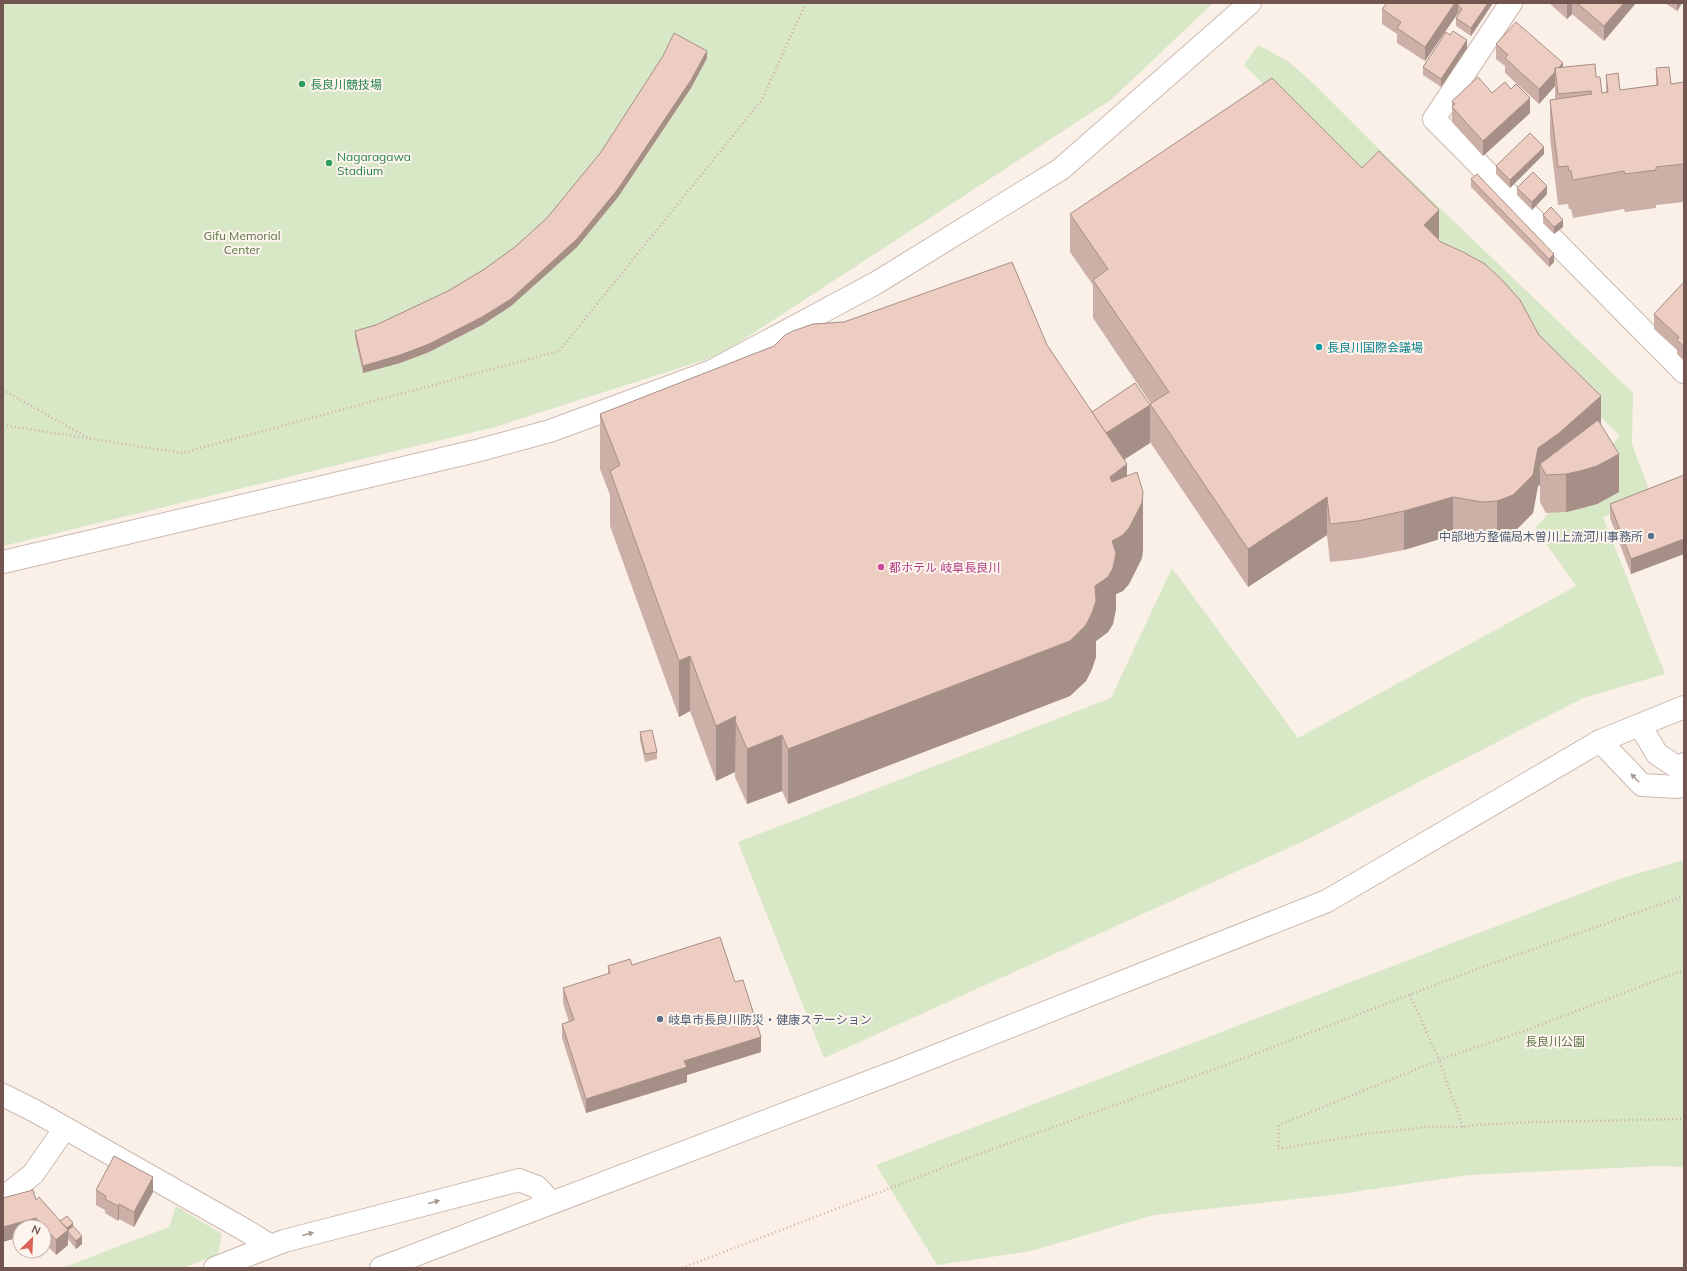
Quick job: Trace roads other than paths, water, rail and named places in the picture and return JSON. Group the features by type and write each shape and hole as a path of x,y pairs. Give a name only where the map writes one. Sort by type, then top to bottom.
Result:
{"street":[{"path":"3,562 476,451 550,431 712,371 876,283 1062,169 1250,3"},
{"path":"1511,3 1434,119 1684,372"},
{"path":"381,1268 900,1070 1327,900 1600,741 1684,707"},
{"path":"1640,725 1657,754 1677,767 1684,764"},
{"path":"1600,741 1642,785 1677,787 1684,785"},
{"path":"3,1095 65,1128 271,1246"},
{"path":"3,1198 33,1174 65,1128"},
{"path":"215,1268 284,1241 519,1180 537,1187 551,1202"}],"place":[{"name":"長良川競技場","path":"302,84"},
{"name":"Nagaragawa Stadium","path":"329,163"},
{"name":"長良川国際会議場","path":"1319,347"},
{"name":"中部地方整備局木曽川上流河川事務所","path":"1651,536"},
{"name":"都ホテル 岐阜長良川","path":"881,567"},
{"name":"岐阜市長良川防災・健康ステーション","path":"660,1019"}],"park label":[{"name":"Gifu Memorial Center","path":"242,242"},
{"name":"長良川公園","path":"1555,1041"}]}
